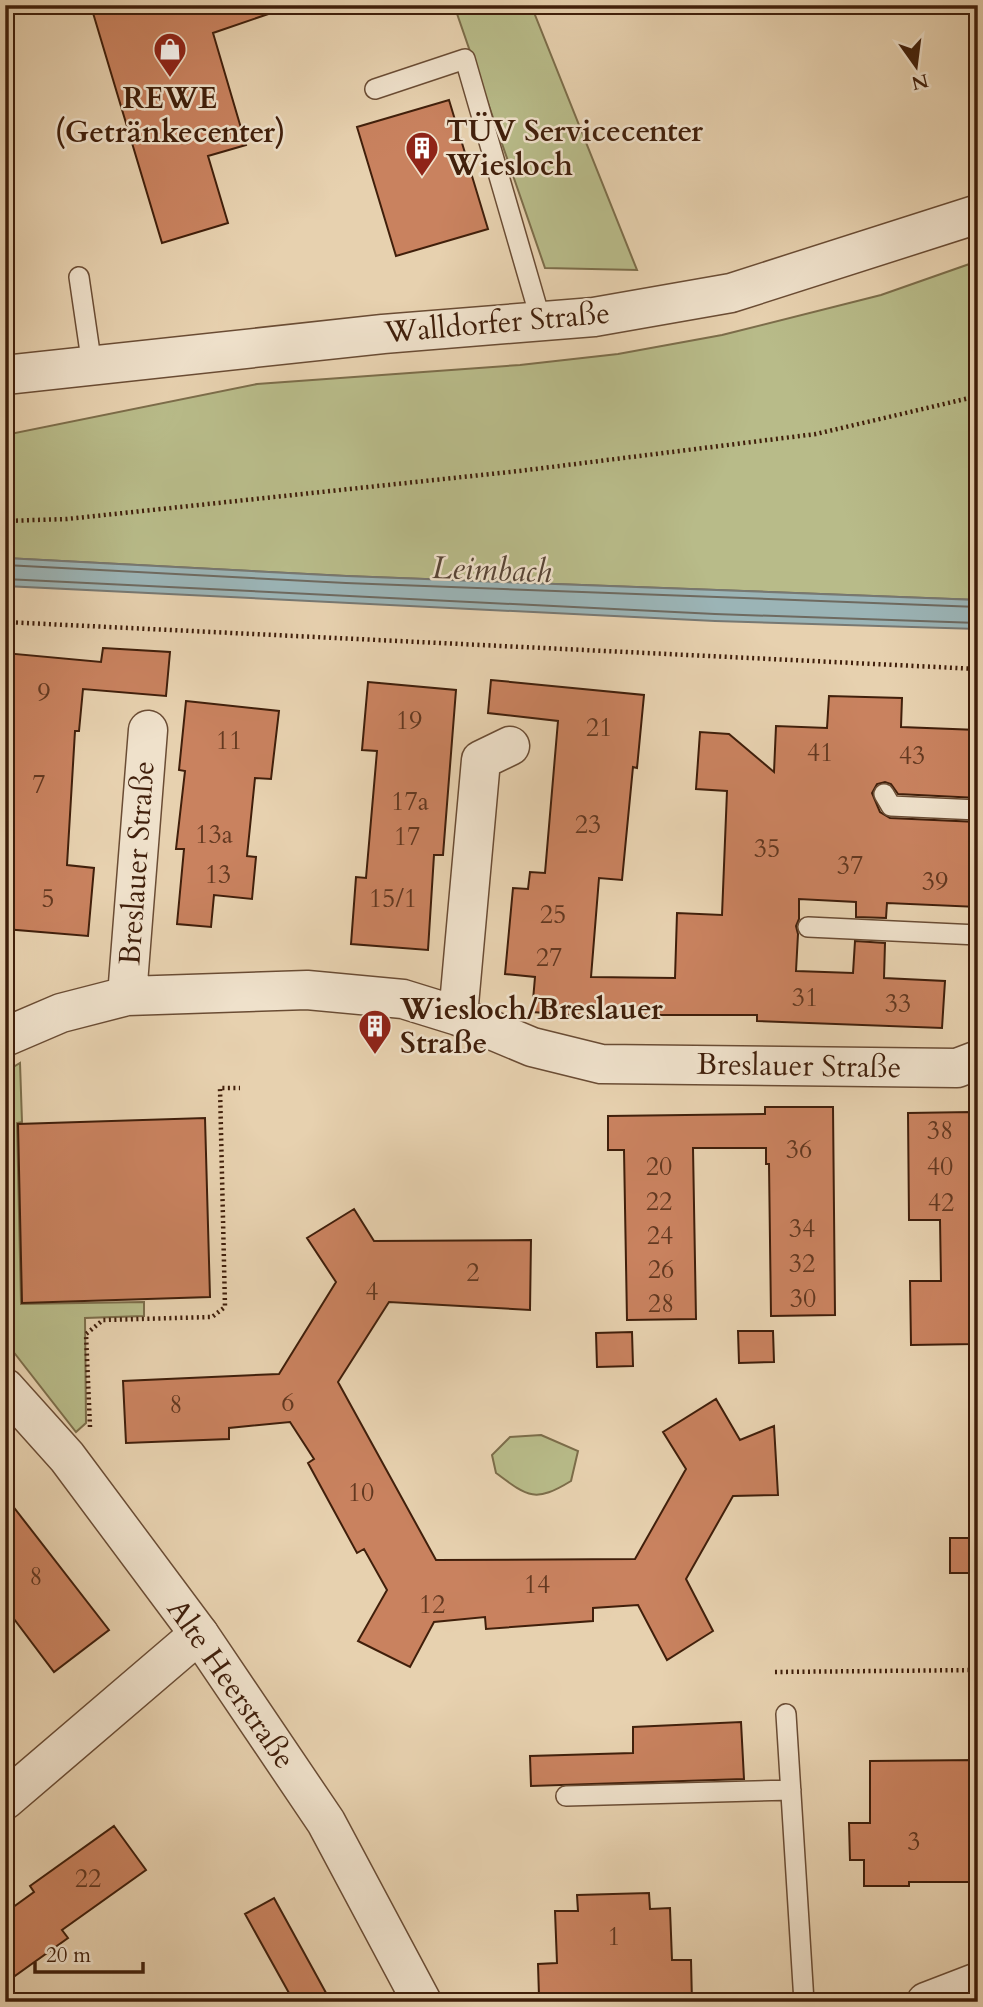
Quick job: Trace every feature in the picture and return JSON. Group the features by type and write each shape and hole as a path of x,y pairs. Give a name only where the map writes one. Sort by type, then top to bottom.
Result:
{"street":[{"name":"Walldorfer Straße","path":"5,376 383,334 594,317 731,293 978,214"},
{"name":"Breslauer Straße","path":"127,996 148,730"},
{"path":"458,1016 481,760 510,746"},
{"name":"Breslauer Straße","path":"5,1037 61,1013 127,996 307,990 403,999 458,1016 532,1046 601,1064 957,1068 978,1060"},
{"name":"Alte Heerstraße","path":"5,1388 67,1457 199,1634 326,1822 422,2002"},
{"path":"5,1800 199,1634"},
{"path":"926,2002 978,1982"}],"lane":[{"path":"375,89 465,60 541,321"},
{"path":"79,277 92,366"},
{"path":"884,794 891,806 978,810"},
{"path":"808,927 978,935"},
{"path":"786,1714 804,2002"},
{"path":"566,1796 791,1790"}],"path":[{"path":"5,522 67,520 519,471 816,434 978,396"},
{"path":"5,622 978,669"},
{"path":"67,1457 90,1438 86,1334 103,1320 212,1317 225,1307 220,1088 240,1088"},
{"path":"775,1672 978,1670"}],"green space":[{"path":"454,5 531,5 637,270 545,268"},
{"path":"978,261 978,600 346,576 5,558 5,435 257,384 520,365 618,354 722,335 881,295"},
{"path":"20,1063 22,1122 17,1123 21,1304 144,1302 144,1316 85,1318 86,1423 76,1432 5,1341 5,1072"},
{"path":"541,1435 578,1451 571,1481 549,1492 532,1494 524,1492 496,1473 492,1455 510,1437"}],"water":[{"path":"5,558 346,576 978,600 978,629 715,621 5,586"}],"building":[{"name":"REWE (Getränkecenter)","path":"119,5 279,5 280,10 213,33 246,145 208,156 228,223 162,243 93,13"},
{"name":"TÜV Servicecenter Wiesloch","path":"449,100 488,229 396,256 357,127"},
{"path":"103,648 170,652 166,696 83,689 79,731 75,731 67,865 94,868 88,936 5,929 5,653 101,662"},
{"path":"491,680 644,695 637,768 633,767 622,880 599,878 591,977 675,978 677,913 722,915 727,791 696,789 700,732 729,734 774,772 776,726 827,728 829,696 902,698 901,727 978,730 978,798 898,794 891,784 885,782 877,784 872,793 880,812 890,818 978,822 978,907 887,903 886,918 856,917 856,902 799,899 796,971 853,973 855,941 885,943 884,978 945,981 942,1028 757,1021 757,1015 574,1015 532,1012 535,977 505,974 513,888 528,889 530,872 545,873 558,721 488,713"},
{"path":"368,682 456,690 443,855 434,855 428,950 351,944 356,877 366,878 377,751 362,750"},
{"path":"186,701 279,711 271,779 255,778 247,856 256,857 252,899 214,895 211,927 177,924 184,849 176,849 185,771 179,770"},
{"path":"765,1107 833,1107 835,1315 771,1316 769,1164 766,1164 766,1148 693,1148 696,1319 627,1320 624,1150 608,1150 608,1116 765,1114"},
{"path":"971,1112 974,1344 911,1345 910,1281 941,1281 940,1220 909,1220 908,1113"},
{"path":"205,1118 210,1297 22,1303 18,1124"},
{"path":"354,1209 374,1241 531,1240 530,1310 389,1302 338,1382 436,1560 635,1559 686,1469 663,1432 716,1399 740,1440 774,1426 778,1495 733,1496 686,1579 713,1631 667,1660 638,1605 593,1608 593,1621 486,1629 485,1617 434,1622 410,1667 358,1641 387,1590 364,1549 357,1553 308,1463 314,1459 290,1422 229,1428 229,1439 126,1443 123,1381 279,1374 336,1282 307,1238"},
{"path":"738,1331 773,1331 774,1362 739,1363"},
{"path":"632,1332 633,1366 597,1367 596,1333"},
{"path":"5,1496 109,1630 54,1672 5,1607"},
{"path":"950,1538 978,1538 978,1573 950,1573"},
{"path":"741,1722 744,1779 531,1786 530,1756 633,1753 633,1727"},
{"path":"978,1760 978,1882 909,1882 909,1886 864,1886 864,1860 850,1860 849,1823 870,1823 870,1761"},
{"path":"114,1826 146,1870 62,1930 68,1938 5,1983 5,1913 34,1892 30,1886"},
{"path":"649,1893 650,1909 670,1908 672,1960 691,1960 692,2002 552,2002 552,1996 539,1996 538,1964 557,1963 555,1911 578,1911 577,1895"},
{"path":"274,1898 331,2002 294,2002 245,1914"}],"place":[{"name":"REWE (Getränkecenter)","path":"170,79"},
{"name":"TÜV Servicecenter Wiesloch","path":"422,178"},
{"name":"Wiesloch/Breslauer Straße","path":"375,1056"}],"water label":[{"name":"Leimbach","path":"492,570"}]}
